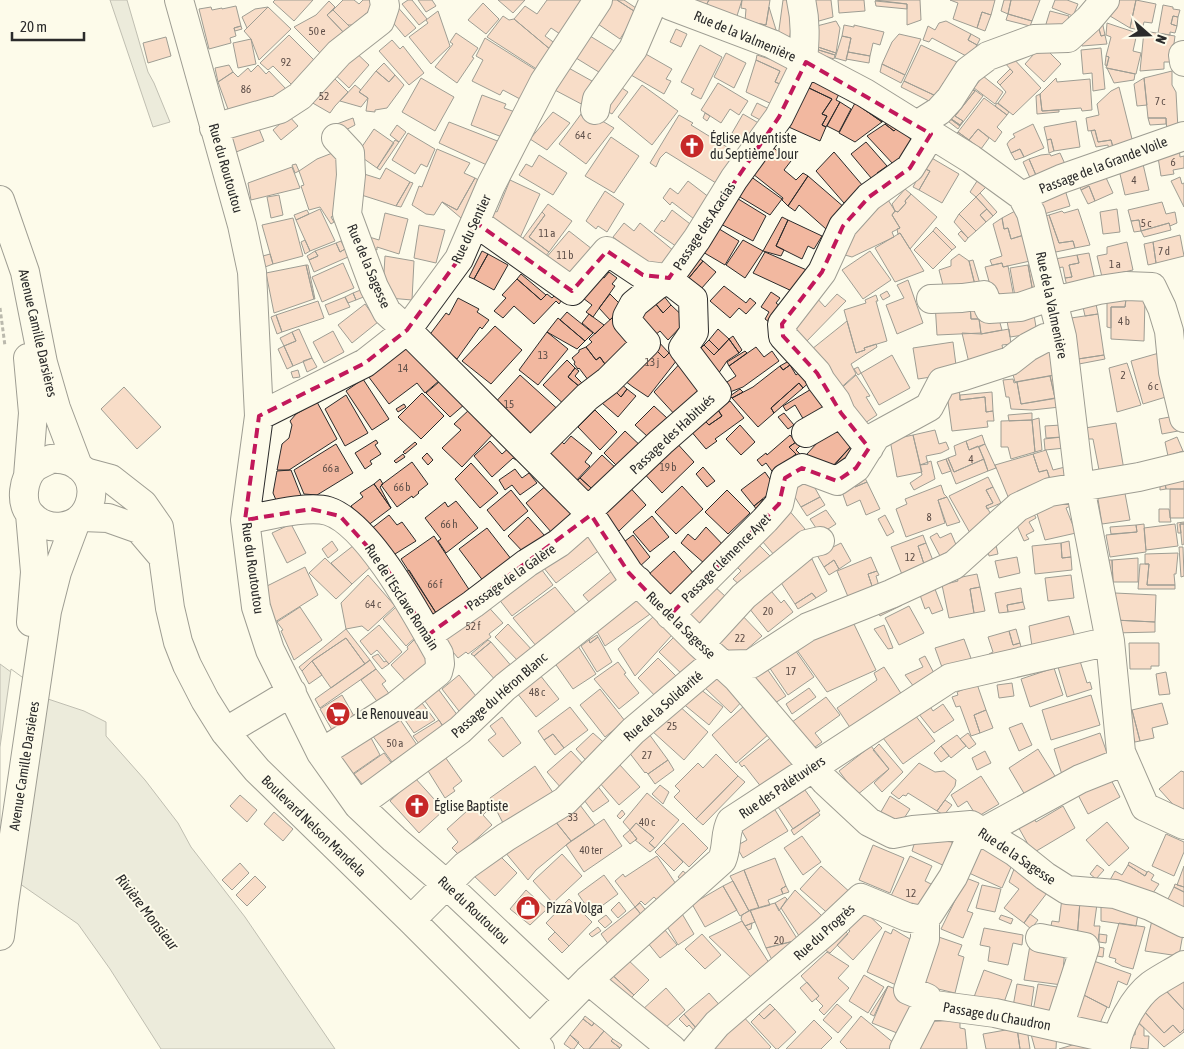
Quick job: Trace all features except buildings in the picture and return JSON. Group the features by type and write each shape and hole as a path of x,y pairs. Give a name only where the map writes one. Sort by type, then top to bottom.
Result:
{"street":[{"name":"Rue du Routoutou","path":"179,0 242,225 252,272 259,416 245,520 256,606 270,650 321,753 358,805 446,884 578,989 672,1049"},
{"path":"214,128 280,109 300,96 339,53 380,21 385,6 384,0"},
{"name":"Rue du Sentier","path":"259,416 365,363 407,330 458,259 491,184 544,82 598,0"},
{"path":"595,110 596,99 633,49 654,0"},
{"name":"Rue de la Valmenière","path":"661,0 671,6 772,44 865,93 971,158 1022,196 1031,213 1062,337 1080,487 1110,641 1121,752 1144,807 1184,826"},
{"path":"801,0 805,24 804,61"},
{"path":"869,448 841,413 836,401 821,381 818,373 783,336 782,324 822,272 842,226 869,197 910,168 924,130 950,99 968,71 988,56 1034,39 1068,38 1089,19 1105,0"},
{"name":"Passage des Acacias","path":"531,453 586,397 608,380 646,343 627,322 627,317 634,304 668,279 697,239 734,179 779,118 804,61"},
{"name":"Passage de la Grande Voile","path":"1022,196 1061,178 1184,136"},
{"name":"Rue de la Sagesse","path":"336,138 350,153 351,175 347,214 374,287 386,312 407,330 589,513 629,573 747,689 825,781 858,812 869,822 893,834 912,830 971,825 1015,852 1045,876 1067,890 1116,894 1150,906 1184,923"},
{"name":"Avenue Camille Darsières","path":"0,200 25,272 43,363 53,399 82,469"},
{"path":"475,222 572,291 607,251 643,276 656,276 668,279"},
{"name":"Avenue Camille Darsières","path":"0,241 16,298 29,361 33,412 28,476"},
{"name":"Passage des Habitués","path":"589,513 661,442 718,393 683,348 694,332 693,299 668,279"},
{"path":"931,299 984,295 989,309 1020,307 1126,286 1152,287 1176,332 1184,418"},
{"name":"Passage Clémence Ayet","path":"670,615 779,504 785,478 802,468 837,481 856,468 876,436 929,407 942,382 1010,361 1028,347 1046,338 1062,337"},
{"path":"806,433 841,413"},
{"path":"34,652 40,607 30,514 24,497 24,486 34,468 51,459 60,459 70,461 82,469 90,481 92,490 88,509 79,520 40,607"},
{"name":"Rue de la Solidarité","path":"412,920 465,866 506,837 565,801 633,731 711,665 751,664 808,627 891,594 954,565 1018,507 1050,492 1139,477 1184,466"},
{"name":"Boulevard Nelson Mandela","path":"82,469 111,479 144,504 159,527 170,608 178,642 187,665 205,700 225,732 257,770 412,920 535,1044"},
{"name":"Rue de l'Esclave Romain","path":"245,520 311,509 327,511 340,516 362,536 385,566 439,654 440,664 438,672 397,705 321,753"},
{"name":"Passage de la Galère","path":"428,635 527,563 559,544 589,513"},
{"path":"30,514 41,522 51,526 62,527 79,520 108,518 139,529 163,557"},
{"path":"700,644 744,596 807,544 820,541"},
{"name":"Passage du Héron Blanc","path":"358,805 460,730 505,687 638,581"},
{"name":"Rue des Palétuviers","path":"535,1044 578,989 722,860 726,851 727,829 731,821 950,678 1110,641"},
{"name":"Avenue Camille Darsières","path":"0,846 34,652"},
{"name":"Avenue Camille Darsières","path":"0,936 34,652"},
{"path":"225,732 292,692"},
{"path":"930,1005 927,998 908,990 925,940 925,918 953,877 970,839 1080,779 1125,761"},
{"name":"Rue du Progrès","path":"696,1049 717,1024 820,936 861,898 908,917 921,920 925,918"},
{"path":"1040,938 1085,947 1059,1027"},
{"path":"1116,1045 1127,1014 1149,986 1184,965"},
{"name":"Passage du Chaudron","path":"904,1049 927,1004 994,1013 1059,1027 1116,1045"}],"highlighted area":[{"path":"806,62 931,134 910,168 869,197 843,226 822,272 782,324 783,336 817,373 841,413 869,448 856,468 837,481 802,468 785,478 779,504 670,615 629,573 591,515 428,635 385,566 340,516 311,509 245,520 259,416 365,363 407,330 459,259 475,222 572,291 607,251 643,275 669,278 779,117"}],"water":[{"path":"110,0 127,0 148,72 170,122 153,127"},
{"name":"Rivière Monsieur","path":"0,664 48,699 84,711 106,722 106,736 145,780 178,823 191,847 245,917 335,1049 161,1049 110,969 78,924 0,870"}],"pier":[{"path":"11,669 48,696 0,873 0,747"}],"place":[{"name":"Église Adventiste du Septième Jour","path":"692,146"},
{"name":"Le Renouveau","path":"338,714"},
{"name":"Église Baptiste","path":"417,806"},
{"name":"Pizza Volga","path":"528,908"}]}
